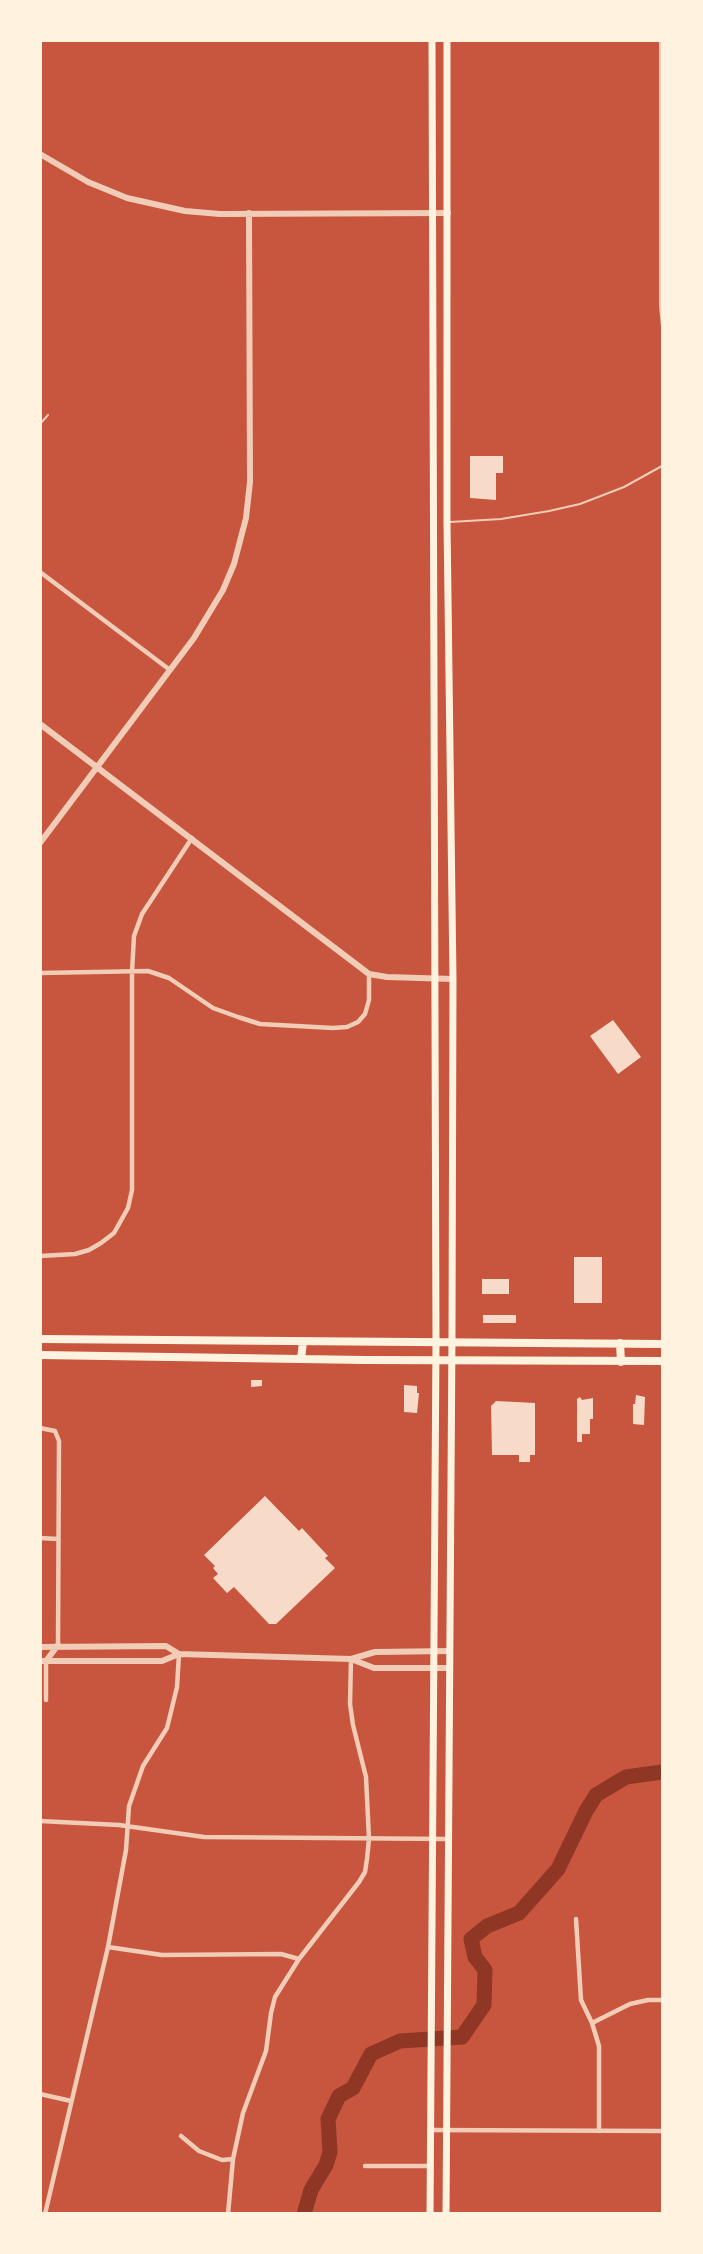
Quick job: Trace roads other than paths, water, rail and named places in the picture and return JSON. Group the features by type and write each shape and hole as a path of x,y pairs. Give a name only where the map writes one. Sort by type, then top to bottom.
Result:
{"main road":[{"path":"430,2214 436,1360 432,40"},
{"path":"446,2214 453,979 447,522 447,40"},
{"path":"434,523 447,522"},
{"path":"435,861 451,861"},
{"path":"435,1100 451,1103"},
{"path":"40,1339 436,1344 663,1344"},
{"path":"301,1359 303,1342"},
{"path":"620,1343 621,1362"},
{"path":"40,1354 452,1361 663,1361"},
{"path":"434,1587 451,1587"},
{"path":"430,2166 446,2166"}],"street":[{"path":"40,154 88,182 127,198 185,211 220,214 448,213"},
{"path":"40,843 194,638 223,590 234,564 247,510 250,482 249,213"},
{"path":"40,572 170,670"},
{"path":"40,724 369,974 387,977 453,979"},
{"path":"40,1256 75,1254 101,1243 114,1233 125,1215 132,1190 134,936 142,914 192,838"},
{"path":"40,973 147,971 159,974 213,1008 260,1024 333,1028 347,1027 358,1022 365,1014 369,1000 369,974"},
{"path":"40,1428 55,1431 59,1435 58,1645 43,1661 46,1700"},
{"path":"40,1538 58,1539"},
{"path":"40,1647 58,1645 165,1646 179,1654"},
{"path":"43,1661 162,1661 179,1654 351,1659 375,1652 450,1651"},
{"path":"45,2214 108,1947 120,1888 129,1806 136,1780 167,1728 173,1709 179,1654"},
{"path":"351,1659 374,1668 450,1668"},
{"path":"228,2214 233,2159 247,2100 266,2051 275,1997 299,1959 359,1882 368,1859 366,1777 350,1704 351,1659"},
{"path":"40,1821 128,1826 204,1837 449,1839"},
{"path":"576,1919 581,2000 592,2023 599,2046 599,2131"},
{"path":"108,1947 154,1954 281,1954 299,1959"},
{"path":"592,2023 630,2004 648,2000 663,2000"},
{"path":"40,2094 72,2100"},
{"path":"430,2130 663,2132"},
{"path":"181,2136 199,2151 222,2160 233,2159"},
{"path":"365,2166 430,2166"}],"lane":[{"path":"660,40 660,306 663,327"},
{"path":"40,424 48,415"},
{"path":"447,522 501,519 570,506 624,487 663,466"}],"waterway":[{"path":"304,2214 311,2190 326,2165 330,2152 328,2119 339,2096 353,2088 371,2054 400,2041 462,2037 484,2005 485,1970 475,1957 471,1939 487,1926 519,1913 558,1869 596,1795 626,1777 662,1772"}]}
